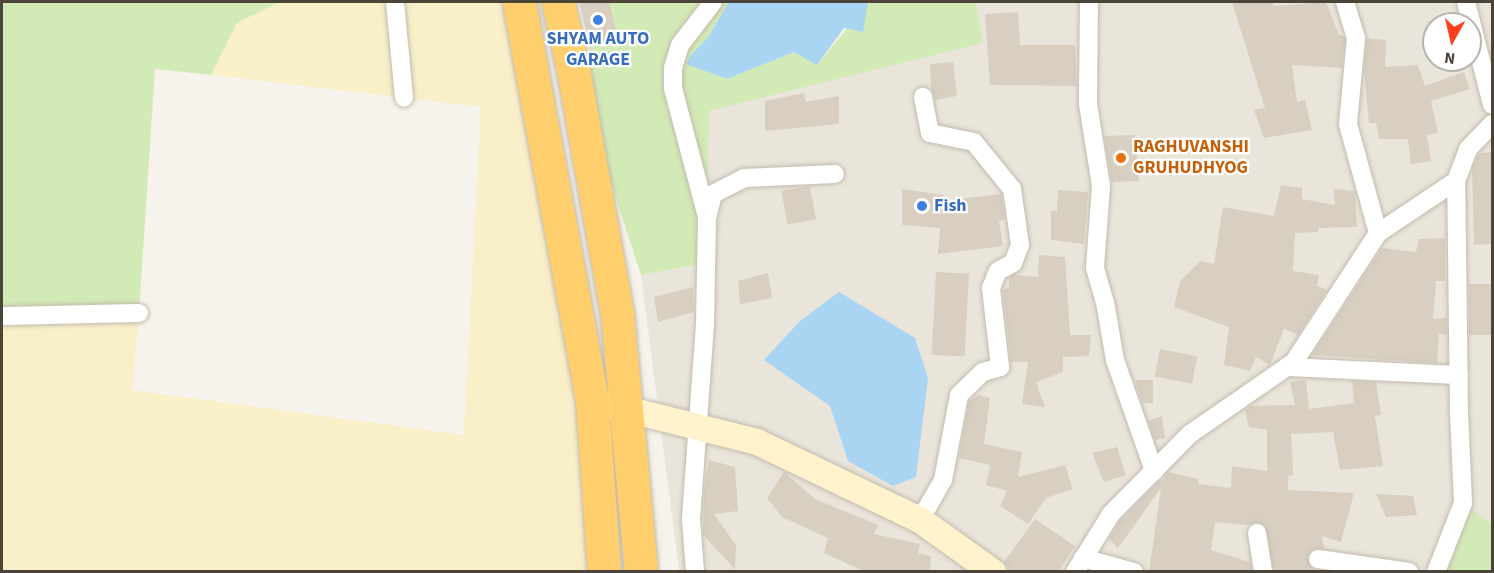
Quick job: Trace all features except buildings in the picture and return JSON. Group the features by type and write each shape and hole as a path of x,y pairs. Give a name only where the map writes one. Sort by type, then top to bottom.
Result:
{"highway":[{"path":"519,2 592,400 604,572"},
{"path":"558,2 573,69 617,313 641,572"}],"street":[{"path":"395,2 404,98"},
{"path":"707,218 673,88 673,68 680,45 713,2"},
{"path":"1089,2 1088,104 1101,186 1095,268 1105,302 1116,360 1154,471"},
{"path":"1345,2 1356,38 1348,124 1378,234"},
{"path":"1466,2 1492,105"},
{"path":"920,520 943,480 959,395 983,372 1000,367 992,288 998,271 1013,263 1020,245 1012,189 974,142 930,133 923,98"},
{"path":"1436,572 1463,503 1456,181 1468,149 1492,124"},
{"path":"695,572 691,519 700,428 707,218 713,194 744,178 835,174"},
{"path":"1134,572 1079,565 1111,514 1190,434 1294,362 1378,234 1456,181"},
{"path":"2,316 139,313"},
{"path":"1287,368 1459,375"},
{"path":"592,400 757,442 920,520 993,572"},
{"path":"1257,533 1263,572"},
{"path":"1318,559 1409,572"}],"shaded area":[{"path":"976,2 1492,2 1492,571 679,571 641,275 699,264 708,111 982,43"}],"green space":[{"path":"2,2 280,2 237,23 211,75 155,69 139,313 2,316"},
{"path":"608,2 729,2 708,37 691,55 687,64 727,79 794,52 818,64 868,2 976,2 983,43 709,111 707,218 699,264 641,275 593,128 589,43 617,39"},
{"path":"1463,503 1492,524 1492,571 1436,572"}],"sand":[{"path":"280,2 498,2 521,14 532,67 599,571 2,571 2,316 139,313 132,390 464,435 481,107 211,75 237,23"}],"water":[{"path":"729,2 868,2 863,32 844,28 817,65 794,52 727,79 686,64 691,55 708,37"},
{"path":"839,292 915,338 928,378 916,477 893,486 848,461 830,406 764,360 800,321"}],"place":[{"name":"SHYAM AUTO GARAGE","path":"598,20"},
{"name":"RAGHUVANSHI GRUHUDHYOG","path":"1121,158"},
{"name":"Fish","path":"922,206"}]}
